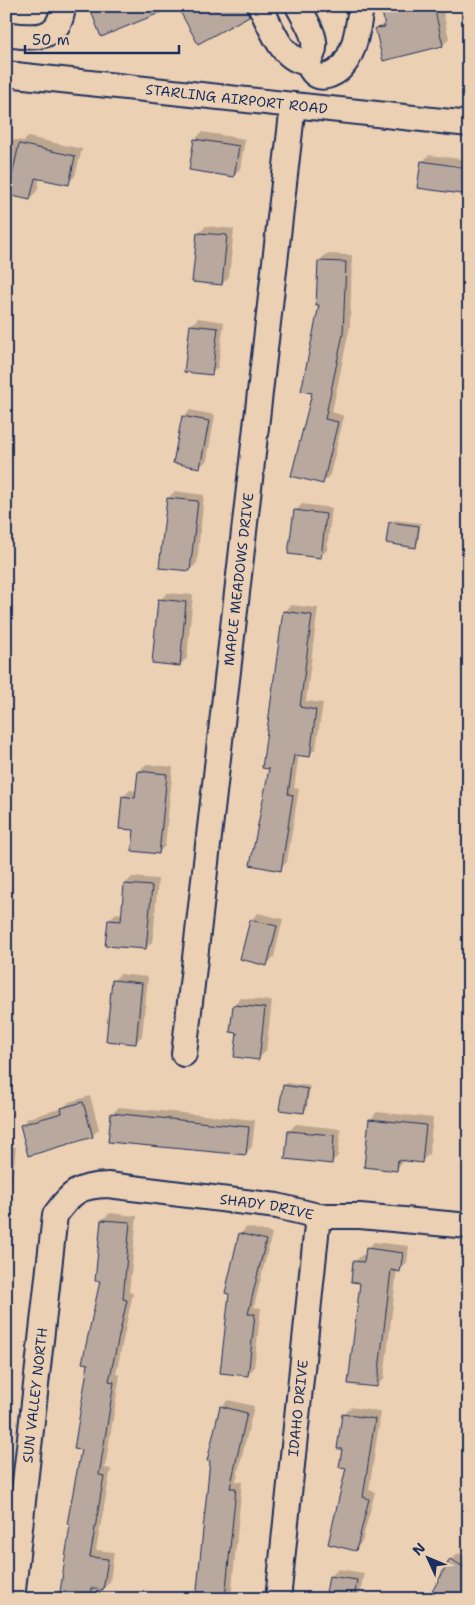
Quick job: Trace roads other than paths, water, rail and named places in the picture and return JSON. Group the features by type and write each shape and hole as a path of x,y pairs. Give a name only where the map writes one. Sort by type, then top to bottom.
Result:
{"street":[{"path":"6,34 32,36 48,34 57,27 62,17 63,6"},
{"path":"260,6 287,54 314,69 332,74 345,64 355,38 361,6"},
{"path":"298,6 315,40 314,69 318,108"},
{"name":"STARLING AIRPORT ROAD","path":"6,74 469,124"},
{"name":"MAPLE MEADOWS DRIVE","path":"184,1054 293,105"},
{"name":"SHADY DRIVE","path":"69,1197 87,1186 108,1186 277,1206 318,1216 360,1216 469,1226"},
{"name":"SUN VALLEY NORTH","path":"12,1599 55,1215 69,1197"},
{"name":"IDAHO DRIVE","path":"278,1599 318,1216"}]}
